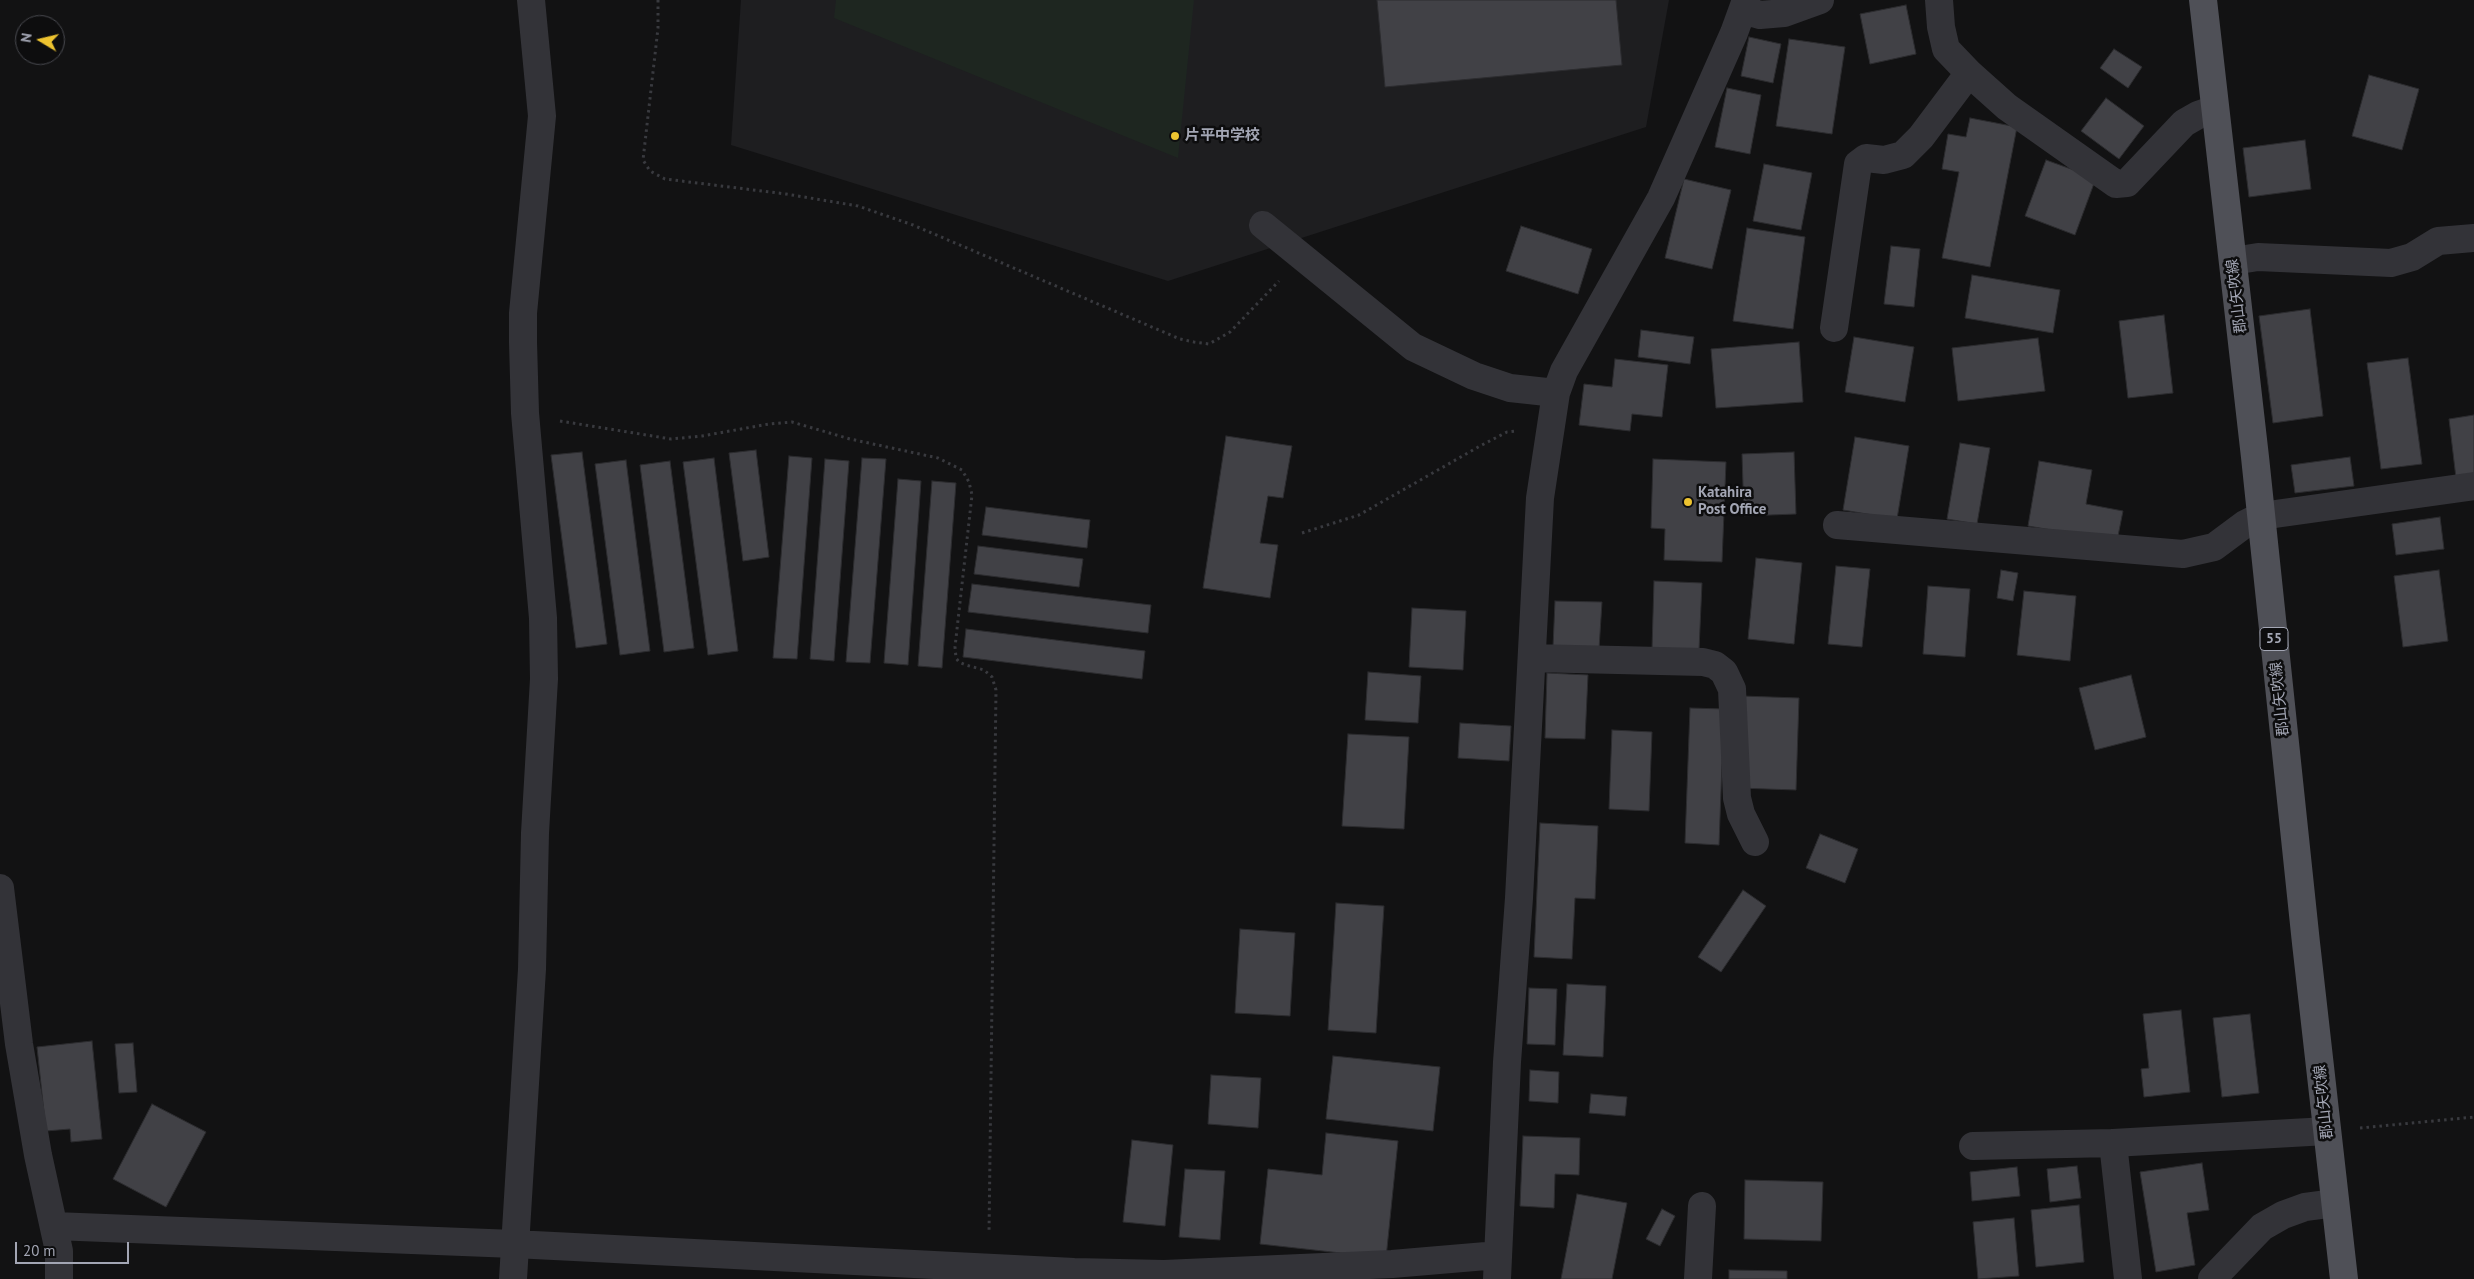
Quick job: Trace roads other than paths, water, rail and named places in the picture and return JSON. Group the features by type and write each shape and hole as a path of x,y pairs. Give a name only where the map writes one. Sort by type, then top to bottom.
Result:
{"main road":[{"name":"郡山矢吹線","path":"2203,0 2344,1279"}],"street":[{"path":"513,1279 532,969 535,834 544,680 543,618 526,420 522,313 542,116 532,0"},
{"path":"54,1226 514,1244 988,1268 1164,1274 1392,1264 1497,1267 1506,1062 1532,658 1540,498 1556,393 1564,371 1661,198 1744,5 1760,15 1784,13 1820,0"},
{"path":"1939,0 1941,27 1946,49 1969,73 2007,107 2116,184 2127,183 2184,123 2198,115 2215,109"},
{"path":"1834,328 1858,164 1866,158 1884,160 1903,155 1921,137 1969,73"},
{"path":"1263,225 1413,347 1474,376 1510,388 1556,393"},
{"path":"2233,261 2258,257 2391,263 2412,257 2438,241 2474,238"},
{"path":"1837,526 2183,554 2214,547 2245,524 2261,516 2474,486"},
{"path":"1532,658 1703,662 1715,665 1724,672 1732,689 1737,798 1741,814 1755,842"},
{"path":"0,888 19,1044 38,1155 59,1251 59,1279"},
{"path":"1973,1146 2113,1143 2327,1131"},
{"path":"2113,1143 2128,1279"},
{"path":"2212,1279 2269,1223 2283,1215 2305,1208 2335,1203"},
{"path":"1698,1279 1702,1206"}],"place":[{"name":"片平中学校","path":"1175,136"},
{"name":"Katahira Post Office","path":"1688,502"}]}
